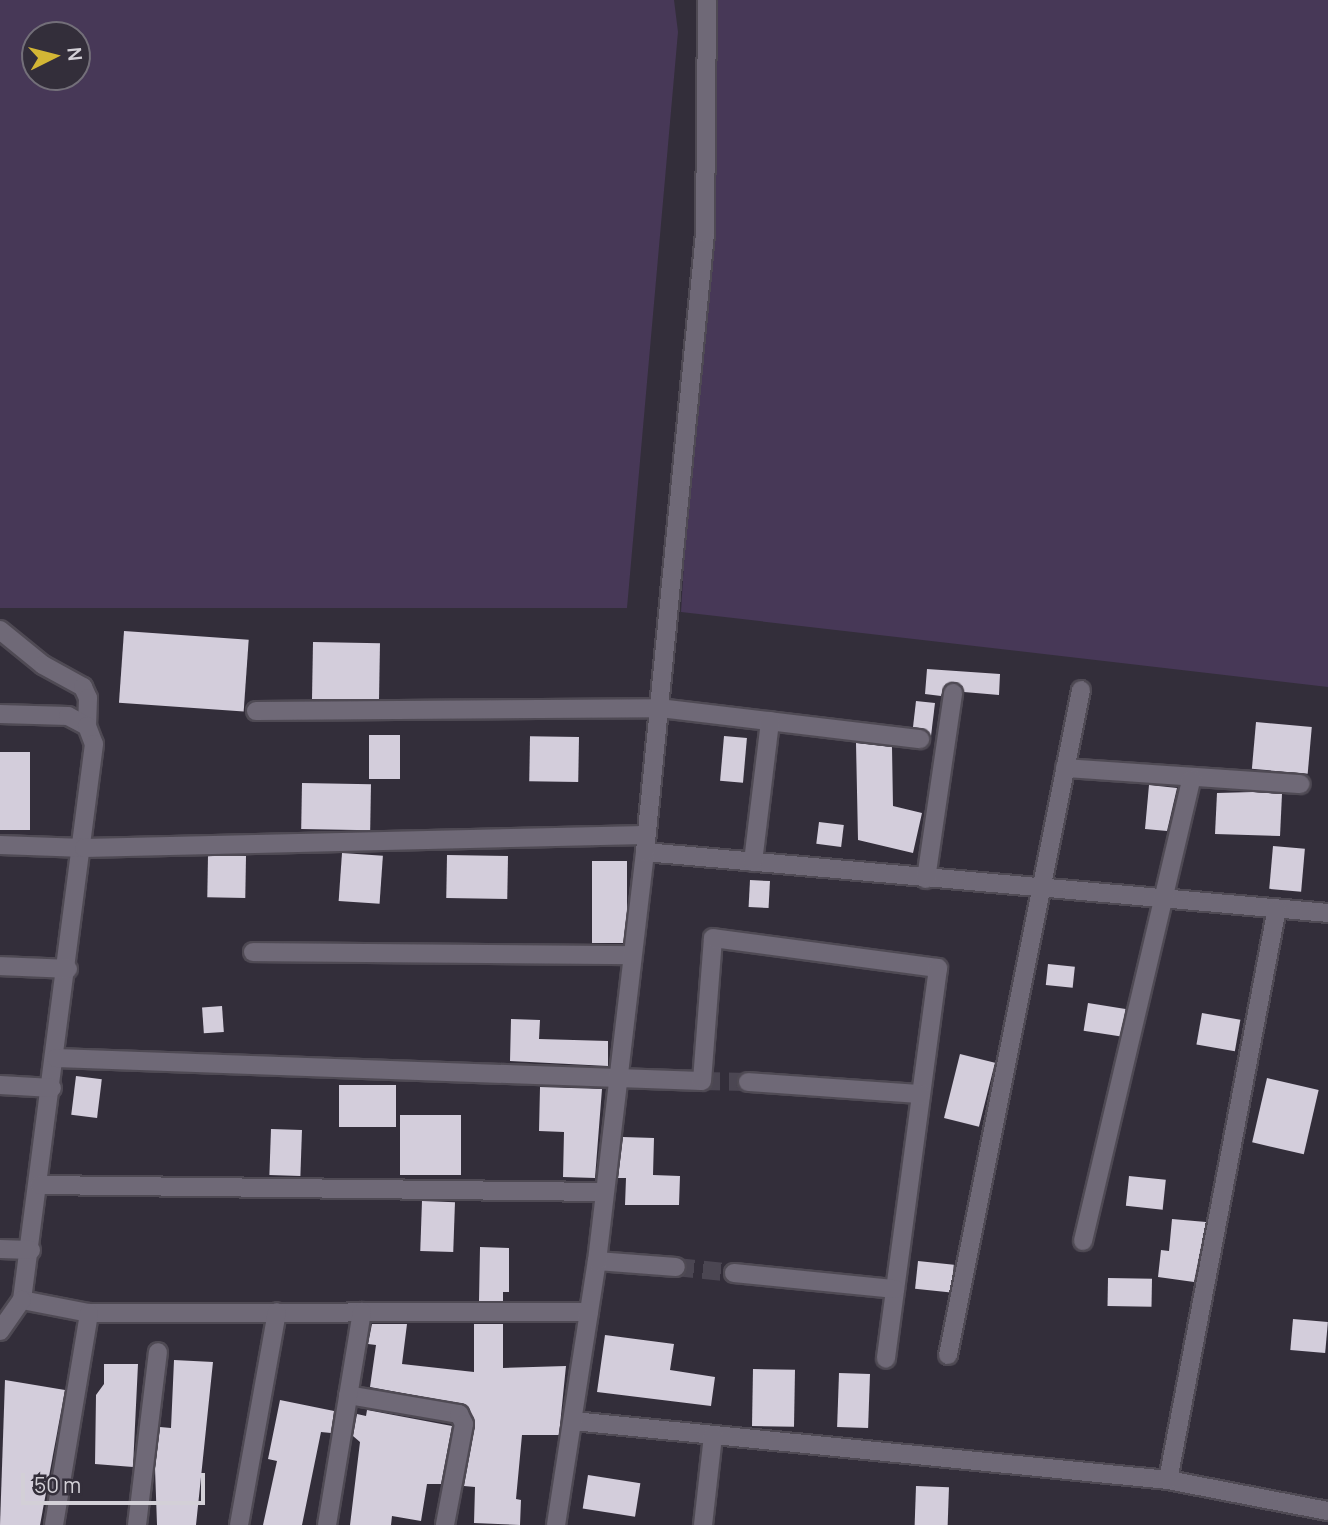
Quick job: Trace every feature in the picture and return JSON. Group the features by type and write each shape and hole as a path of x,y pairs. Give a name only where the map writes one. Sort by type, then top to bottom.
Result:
{"street":[{"path":"556,1525 597,1261 659,708 705,233 707,0"},
{"path":"0,630 43,665 83,687 89,698 86,726 94,744 84,848 31,1250 22,1300 0,1331"},
{"path":"948,1355 1043,891 1081,690"},
{"path":"926,879 953,693"},
{"path":"256,711 659,708 920,739"},
{"path":"0,714 68,716 86,726"},
{"path":"753,862 770,721"},
{"path":"1065,768 1191,779 1300,784"},
{"path":"1083,1241 1191,779"},
{"path":"0,845 84,848 645,844 753,862 1043,891 1328,914"},
{"path":"1168,1480 1277,908"},
{"path":"56,1058 702,1081 713,938 938,968 886,1359"},
{"path":"253,952 630,955"},
{"path":"0,966 68,969"},
{"path":"748,1082 921,1094"},
{"path":"0,1085 52,1087"},
{"path":"39,1185 603,1192"},
{"path":"0,1249 31,1250"},
{"path":"597,1261 676,1267"},
{"path":"734,1273 895,1289"},
{"path":"22,1300 89,1313 589,1312"},
{"path":"239,1525 277,1312"},
{"path":"327,1525 362,1312"},
{"path":"54,1525 89,1313"},
{"path":"137,1525 158,1352"},
{"path":"348,1395 460,1415 464,1424 445,1525"},
{"path":"573,1420 1168,1480 1328,1511"},
{"path":"703,1525 713,1436"}],"shaded area":[{"path":"0,0 674,0 678,32 627,608 0,608"},
{"path":"718,0 1328,0 1328,687 681,612"}],"building":[{"path":"124,631 249,640 244,712 119,703"},
{"path":"313,642 380,643 379,700 312,699"},
{"path":"927,669 1000,674 999,695 964,692 954,682 945,685 941,696 925,694"},
{"path":"916,701 935,703 931,736 913,727"},
{"path":"1256,722 1312,727 1308,774 1252,769"},
{"path":"369,735 400,735 400,779 369,779"},
{"path":"530,736 579,737 578,782 529,781"},
{"path":"724,736 747,738 743,783 720,781"},
{"path":"856,743 892,747 893,806 922,813 913,853 858,840"},
{"path":"0,752 30,752 30,830 0,830"},
{"path":"302,783 371,784 370,830 301,829"},
{"path":"1149,785 1177,788 1167,831 1145,829"},
{"path":"1217,793 1282,794 1280,836 1215,834"},
{"path":"819,822 844,825 841,847 816,844"},
{"path":"1273,846 1305,849 1301,892 1269,889"},
{"path":"342,853 383,856 380,904 339,901"},
{"path":"208,855 246,856 245,898 207,897"},
{"path":"447,855 508,856 507,899 446,898"},
{"path":"592,861 627,861 627,943 592,943"},
{"path":"750,880 770,881 769,908 749,907"},
{"path":"1048,964 1075,967 1073,988 1046,985"},
{"path":"1088,1003 1126,1009 1121,1037 1084,1031"},
{"path":"222,1006 224,1032 204,1033 202,1007"},
{"path":"1202,1013 1240,1020 1235,1051 1196,1045"},
{"path":"511,1019 540,1020 539,1039 608,1041 608,1066 510,1061"},
{"path":"960,1054 995,1063 979,1127 944,1118"},
{"path":"76,1076 102,1079 97,1118 71,1115"},
{"path":"1267,1078 1319,1090 1304,1154 1252,1142"},
{"path":"339,1085 396,1085 396,1127 339,1127"},
{"path":"540,1087 602,1089 595,1178 563,1177 564,1132 539,1131"},
{"path":"400,1115 461,1115 461,1175 400,1175"},
{"path":"271,1129 302,1130 300,1176 269,1175"},
{"path":"623,1137 654,1138 653,1175 680,1176 679,1205 625,1205 626,1178 618,1178"},
{"path":"1129,1176 1166,1180 1163,1210 1126,1206"},
{"path":"422,1201 455,1202 453,1252 420,1251"},
{"path":"1172,1219 1206,1222 1194,1282 1158,1277 1161,1250 1169,1251"},
{"path":"480,1247 509,1248 509,1292 503,1292 503,1301 479,1301"},
{"path":"918,1261 954,1265 951,1293 915,1289"},
{"path":"1108,1278 1152,1279 1152,1307 1108,1306"},
{"path":"1293,1319 1328,1322 1325,1353 1290,1350"},
{"path":"372,1324 407,1324 402,1364 474,1372 474,1324 503,1324 503,1368 566,1366 559,1435 522,1435 516,1499 521,1500 520,1525 474,1523 475,1487 464,1486 475,1425 466,1405 370,1387 376,1345 368,1344"},
{"path":"605,1335 674,1344 670,1370 715,1377 711,1406 597,1392"},
{"path":"174,1360 213,1362 196,1525 157,1525 155,1468 160,1427 171,1428"},
{"path":"104,1364 138,1364 133,1467 95,1464 96,1395 104,1384"},
{"path":"753,1369 795,1370 794,1427 752,1426"},
{"path":"839,1373 870,1374 868,1428 837,1427"},
{"path":"5,1380 65,1390 40,1525 0,1525"},
{"path":"280,1400 334,1411 331,1433 321,1432 302,1525 263,1525 277,1461 268,1459"},
{"path":"367,1410 452,1426 441,1484 427,1484 421,1521 392,1516 391,1525 350,1525 360,1442 353,1436 357,1414 366,1416"},
{"path":"588,1475 640,1483 635,1517 583,1509"},
{"path":"916,1486 949,1487 948,1525 915,1525"}],"tunnel":[{"path":"702,1081 748,1082"},
{"path":"676,1267 734,1273"}]}
